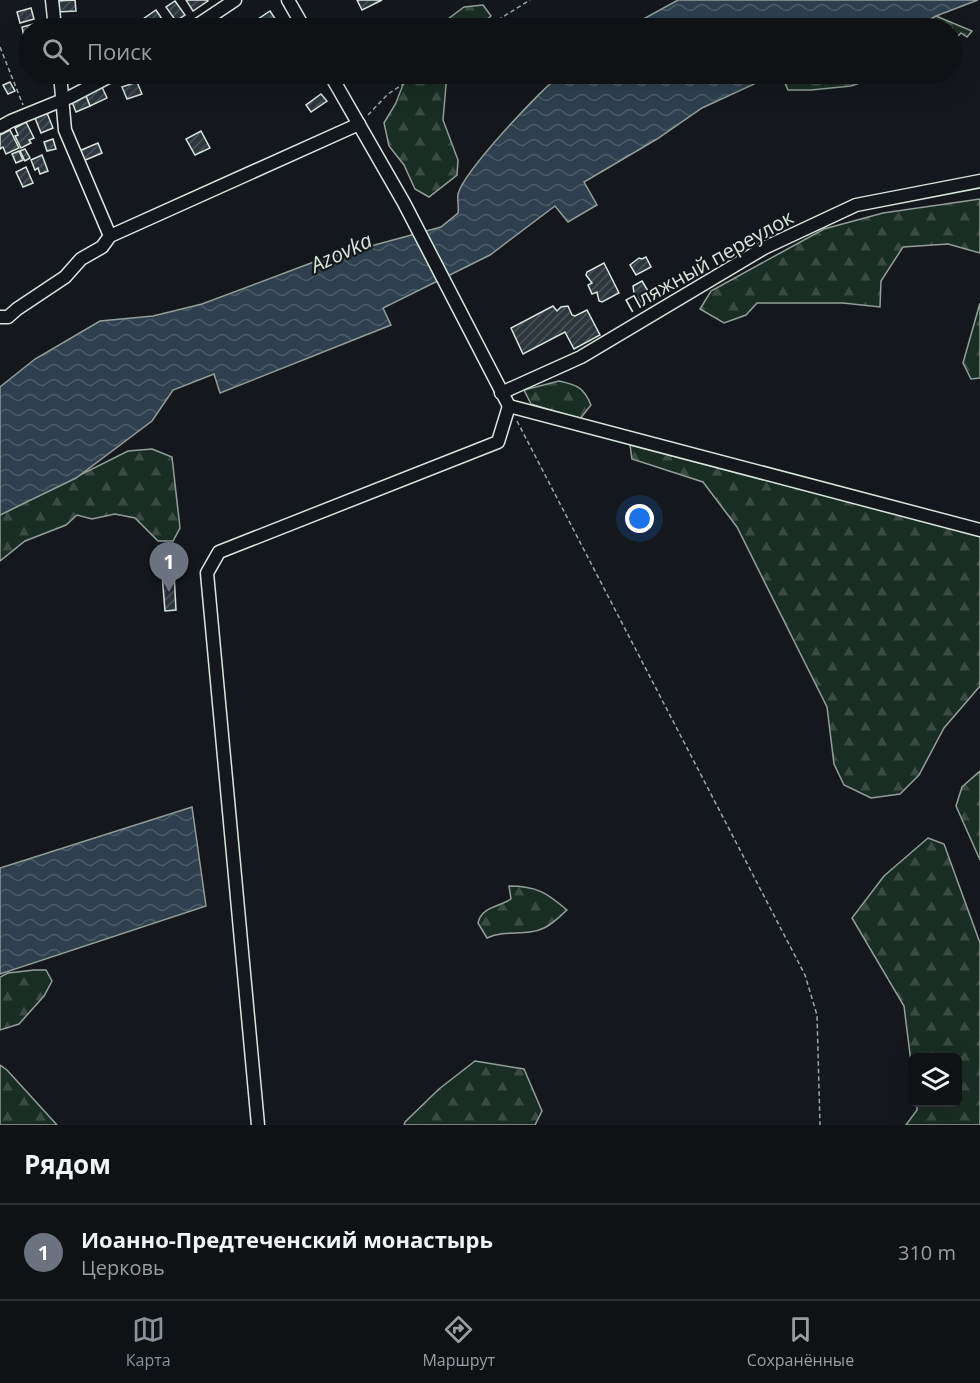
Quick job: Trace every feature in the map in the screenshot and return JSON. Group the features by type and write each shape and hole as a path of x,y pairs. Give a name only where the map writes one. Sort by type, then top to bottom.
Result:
{"street":[{"path":"52,0 54,18"},
{"path":"208,18 235,0"},
{"path":"288,0 298,18"},
{"path":"61,84 65,130 110,236"},
{"path":"0,127 94,84"},
{"path":"336,84 404,203 509,406 980,530"},
{"path":"0,317 8,317 16,309 65,277 81,258 102,247 110,236 359,124"},
{"name":"Пляжный переулок","path":"501,393 581,357 764,248 856,205 980,181"},
{"path":"258,1125 207,573 219,552 498,442 509,406"}],"path":[{"path":"501,18 530,0"},
{"path":"0,47 26,115"},
{"path":"359,124 388,94 403,84"},
{"path":"509,406 805,975 816,1016 820,1125"}],"green space":[{"path":"483,5 491,16 489,18 449,18 464,7"},
{"path":"962,27 972,31 967,37 962,34"},
{"path":"403,84 446,84 443,120 458,160 457,175 429,197 415,189 404,165 389,146 384,123 396,103"},
{"path":"785,84 857,84 811,90 788,90"},
{"path":"980,199 980,253 948,244 903,247 881,281 880,307 843,303 757,303 746,315 724,323 700,309 711,291 824,229 883,213"},
{"path":"980,303 980,378 971,379 963,363"},
{"path":"559,381 580,388 588,399 591,405 580,419 531,404 524,390"},
{"path":"630,445 980,536 980,686 944,728 919,775 900,794 871,798 844,785 834,764 827,707 737,527 703,482 632,459"},
{"path":"152,449 172,457 180,528 173,541 158,541 135,518 115,514 92,519 77,515 66,525 25,541 0,561 0,515 128,451"},
{"path":"980,771 980,860 956,806 962,787"},
{"path":"928,838 944,844 980,943 980,1125 906,1125 917,1107 962,1107 962,1053 910,1053 904,1006 852,918 884,876"},
{"path":"509,886 534,889 567,910 537,931 501,934 487,938 478,923 480,918 487,910 511,899"},
{"path":"46,970 52,981 44,996 19,1024 0,1030 0,977 8,973"},
{"path":"475,1061 524,1069 542,1111 535,1125 404,1125 439,1089"},
{"path":"0,1065 7,1070 57,1125 0,1125"}],"water":[{"path":"678,0 978,0 932,18 645,18"},
{"path":"551,84 754,84 702,108 657,139 584,182 597,205 568,222 555,206 490,255 383,308 391,325 220,393 214,374 173,390 152,421 76,478 0,515 0,387 35,359 100,321 153,316 202,304 319,260 441,227 458,213 458,194 463,183 521,112"},
{"path":"192,807 206,906 0,974 0,868"}],"building":[{"path":"75,0 76,11 57,12 57,1"},
{"path":"186,0 207,0 208,1 193,11"},
{"path":"357,0 382,0 362,10"},
{"path":"175,1 185,15 174,18 166,7"},
{"path":"31,8 34,18 19,18 17,12"},
{"path":"156,10 161,18 144,18"},
{"path":"270,11 275,18 260,18"},
{"path":"218,13 222,18 212,18"},
{"path":"10,82 15,91 8,94 3,85"},
{"path":"138,84 142,94 127,99 122,87"},
{"path":"101,85 107,98 90,106 84,91"},
{"path":"84,91 90,106 76,112 70,97"},
{"path":"321,94 327,101 311,112 306,105"},
{"path":"47,113 53,128 41,133 35,118"},
{"path":"26,122 34,138 29,140 31,143 21,148 15,136 18,135 15,128"},
{"path":"10,130 19,148 6,154 3,147 0,149 0,135"},
{"path":"201,131 210,148 195,155 186,139"},
{"path":"53,139 56,149 47,151 44,142"},
{"path":"98,143 102,153 83,161 79,151"},
{"path":"25,149 30,158 25,161 20,151"},
{"path":"19,151 23,160 16,163 12,154"},
{"path":"42,155 48,171 40,174 38,168 35,170 31,160"},
{"path":"26,167 33,183 23,187 16,172"},
{"path":"646,257 651,267 636,275 630,265 639,258"},
{"path":"604,263 619,293 602,302 599,301 597,292 592,294 588,285 592,283 586,275 587,272"},
{"path":"642,281 651,296 641,302 634,293 633,286"},
{"path":"553,306 557,311 561,307 568,306 572,315 575,316 587,310 600,335 574,349 565,332 523,354 511,328"},
{"path":"174,573 176,610 165,611 162,574"}],"place":[{"name":"Иоанно-Предтеченский монастырь","path":"169,592"}],"water label":[{"name":"Azovka","path":"341,252"}]}
